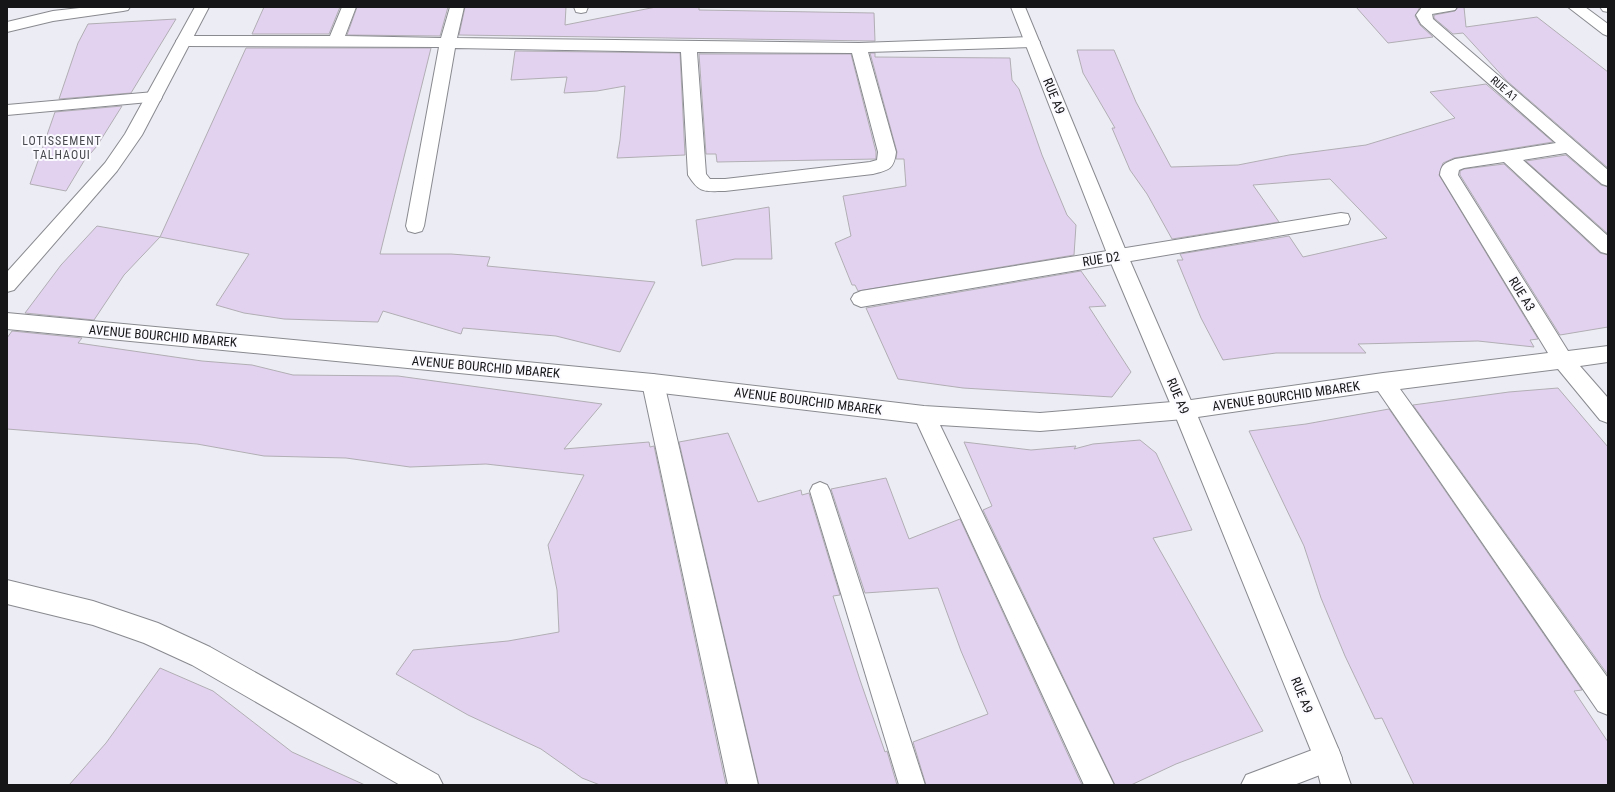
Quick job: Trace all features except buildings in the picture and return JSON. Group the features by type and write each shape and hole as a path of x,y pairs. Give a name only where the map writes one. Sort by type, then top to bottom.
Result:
{"street":[{"path":"7,26 47,12 123,7"},
{"path":"7,284 111,167 133,135 202,7"},
{"path":"336,41 349,7"},
{"path":"415,226 448,42 457,7"},
{"name":"RUE A9","path":"1018,7 1118,256 1184,410 1328,758 1336,785"},
{"name":"RUE A1","path":"1450,7 1427,10 1424,15 1426,21 1608,180"},
{"path":"1575,7 1608,31"},
{"path":"184,41 448,42 689,47 859,48 1032,42"},
{"path":"689,47 697,175 705,185 725,185 873,168 886,163 887,152 859,48"},
{"path":"7,110 154,97"},
{"path":"1508,156 1570,147"},
{"path":"1508,156 1608,247"},
{"name":"RUE A3","path":"1508,156 1461,163 1450,167 1449,175 1563,360 1608,414"},
{"name":"RUE D2","path":"861,299 1341,219"},
{"name":"AVENUE BOURCHID MBAREK","path":"7,320 653,383 924,415 1040,422 1184,410 1383,382 1608,354"},
{"path":"1383,382 1608,702"},
{"path":"653,383 743,785"},
{"path":"924,415 1098,785"},
{"path":"7,592 93,613 149,632 201,656 428,785"},
{"path":"1256,785 1328,758"}],"lane":[{"path":"820,491 912,785"}],"district":[{"name":"LOTISSEMENT TALHAOUI","path":"62,148"}]}
